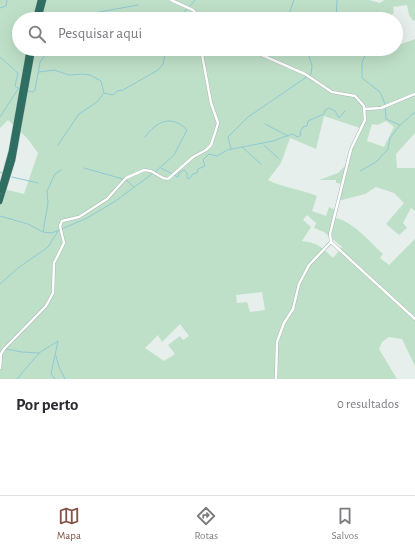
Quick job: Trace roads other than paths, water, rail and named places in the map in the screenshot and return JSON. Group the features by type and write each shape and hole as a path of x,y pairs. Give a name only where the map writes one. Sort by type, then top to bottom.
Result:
{"highway":[{"path":"37,12 40,0"},
{"path":"41,12 44,0"},
{"path":"0,191 10,155 28,56"},
{"path":"0,202 14,156 32,56"}],"street":[{"path":"171,0 195,12"},
{"path":"0,368 1,354 4,349 51,299 53,293 54,263 64,243 60,226 62,221 79,217 107,199 126,178 144,170 151,171 163,178 168,179 184,164 206,150 211,145 218,123 212,103 202,56"},
{"path":"264,56 305,74 332,92 355,96 360,100 366,112 363,127 350,154 330,234 331,242 415,319"},
{"path":"365,109 381,108 415,94"},
{"path":"276,379 278,342 284,323 293,309 299,284 309,265 331,242"}],"waterway":[{"path":"0,8 6,6 7,0"},
{"path":"184,12 195,0"},
{"path":"290,12 294,0"},
{"path":"336,12 337,0"},
{"path":"99,12 138,5"},
{"path":"27,91 33,92 35,90 40,62 45,56"},
{"path":"104,93 113,95 117,91 123,90 158,70 163,64 165,56"},
{"path":"231,149 228,137 248,117 311,74 312,66 309,56"},
{"path":"365,56 362,62 362,78 380,92 385,104 386,119 400,125"},
{"path":"0,57 18,73 15,86 20,89"},
{"path":"39,72 54,70 69,75 90,75 101,81 104,93"},
{"path":"0,117 18,89"},
{"path":"58,145 79,114 97,102 103,94"},
{"path":"161,168 178,177 179,173 184,170 187,173 187,178 189,179 193,174 197,173 198,169 205,166 203,160 209,154 217,156 227,150 273,141 292,134 298,137 301,135 300,132 303,127 307,126 308,121 324,114 325,110 329,108 335,111 339,118 345,111"},
{"path":"360,171 376,162 388,149 390,138 400,125 415,112"},
{"path":"145,137 154,127 164,122 175,122 187,130 174,155 155,172"},
{"path":"265,124 288,136"},
{"path":"264,145 279,159"},
{"path":"242,147 261,164"},
{"path":"84,168 123,179"},
{"path":"43,232 48,203 47,191 55,174 61,170"},
{"path":"0,216 28,224 43,232 52,233 85,219 99,211 114,202 152,174"},
{"path":"12,177 38,183"},
{"path":"126,180 134,187"},
{"path":"0,284 18,268 48,247 58,231"},
{"path":"17,379 39,353 58,341 51,374 55,379"},
{"path":"6,349 39,353"},
{"path":"56,356 59,367 65,379"}]}
